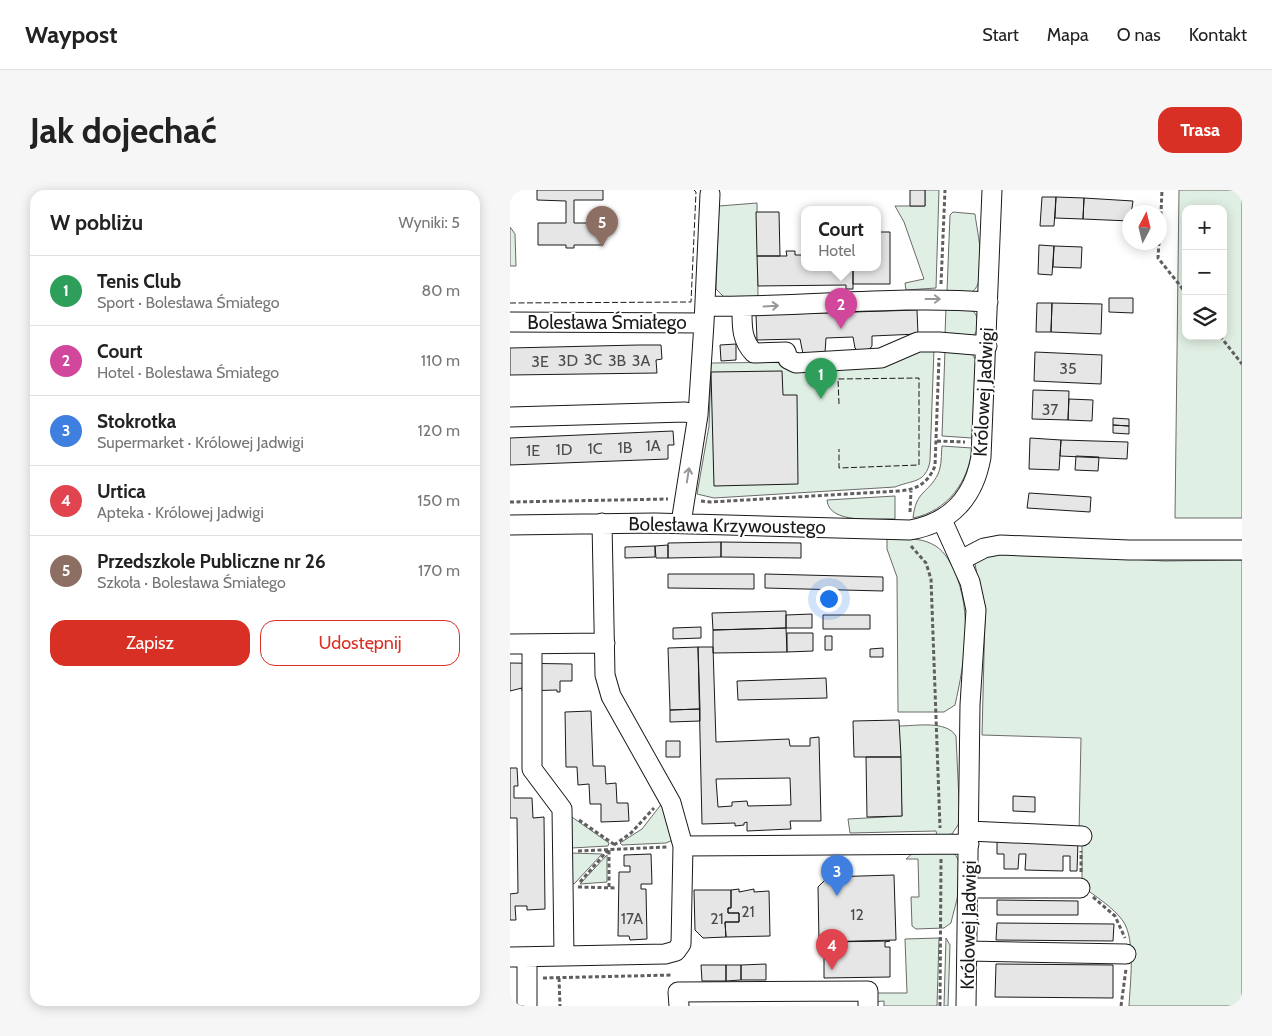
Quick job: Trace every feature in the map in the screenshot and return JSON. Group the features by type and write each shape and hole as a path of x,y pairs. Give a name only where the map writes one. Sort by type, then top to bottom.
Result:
{"street":[{"name":"Królowej Jadwigi","path":"966,1006 970,705 976,610 970,582 942,520 963,501 979,470 987,346 992,190"},
{"path":"681,523 698,414 710,194"},
{"name":"Bolesława Śmiałego","path":"510,322 704,315 742,307 924,299 988,302"},
{"path":"742,307 743,334 749,348 754,353 786,352 788,359 796,363 881,358 918,342 987,346"},
{"path":"510,418 685,412 698,414"},
{"name":"Bolesława Krzywoustego","path":"510,525 681,523 910,530 942,520"},
{"path":"527,1006 527,978 518,957 665,954 676,951 681,944 683,846 670,803 611,696 605,675 602,523"},
{"path":"961,560 984,548 1000,545 1129,550 1242,550"},
{"path":"510,644 605,643"},
{"path":"532,644 532,769 562,809 564,956"},
{"path":"969,838 1082,836"},
{"name":"Królowej Jadwigi","path":"683,846 941,844 969,838"},
{"path":"968,888 1080,888"},
{"path":"966,950 1126,954"},
{"path":"679,1006 678,992 829,991 868,991 868,1006"}],"path":[{"path":"1161,205 1162,190"},
{"path":"1158,250 1158,258 1182,288"},
{"path":"1223,340 1242,364"},
{"path":"510,502 685,499 711,502 910,490 910,546 926,563 931,579 941,844 940,1006"},
{"path":"615,847 631,833 665,793"},
{"path":"562,809 615,847"},
{"path":"1082,836 1080,888 1114,916 1124,934 1126,954 1121,1006"},
{"path":"563,851 609,849 615,847 683,846"},
{"path":"609,849 609,887"},
{"path":"609,849 575,888 617,888"},
{"path":"560,1006 559,965 564,956"},
{"path":"527,978 673,976"}],"green space":[{"path":"925,190 939,190 936,288 906,290 905,283 924,279 904,222 895,206 925,206"},
{"path":"1179,190 1242,190 1242,518 1175,518"},
{"path":"757,203 758,298 725,298 716,289 719,206"},
{"path":"953,212 975,214 981,267 977,286 972,292 947,291 950,215"},
{"path":"510,227 515,234 516,266 510,266"},
{"path":"946,307 973,311 977,317 978,324 973,336 945,335"},
{"path":"912,348 934,348 930,461 925,474 917,480 895,487 714,498 697,494 709,426 711,363 891,361"},
{"path":"945,349 972,354 976,360 972,438 942,436"},
{"path":"942,446 972,448 966,472 954,493 937,509 913,518 917,502 938,474 941,464"},
{"path":"895,496 895,519 844,517 830,508 827,500"},
{"path":"887,539 916,539 936,546 950,562 960,586 965,620 962,671 955,705 944,712 898,712 897,577 887,549"},
{"path":"990,551 1164,561 1242,560 1242,1006 1129,1006 1131,950 1127,929 1114,911 1082,886 1082,835 1079,834 1081,738 982,735 985,615 975,564"},
{"path":"899,726 938,726 951,731 956,736 960,822 952,834 937,836 936,831 850,833 848,819 902,816"},
{"path":"663,802 673,840 666,843 622,845 620,843 642,829"},
{"path":"569,815 609,843 608,846 571,848"},
{"path":"914,852 953,852 958,859 960,886 958,896 951,923 944,928 916,929 912,926 911,897 919,897 918,859 906,859"},
{"path":"571,853 602,854 574,884 570,881"},
{"path":"606,856 607,882 580,884"},
{"path":"939,938 937,1006 884,1006 884,1001 872,1002 876,993 907,993 905,939"},
{"path":"946,938 950,945 948,1006 944,1006"}],"building":[{"path":"537,190 603,190 603,200 574,200 574,223 603,223 603,245 574,245 574,248 566,248 566,245 538,245 538,223 566,223 566,201 537,200"},
{"path":"910,190 925,190 925,206 910,206"},
{"path":"1042,197 1056,197 1054,226 1040,226"},
{"path":"1056,197 1084,198 1083,219 1055,218"},
{"path":"1084,198 1133,201 1132,205 1122,205 1122,221 1083,219"},
{"path":"756,212 779,212 780,256 757,256"},
{"path":"881,232 890,232 890,284 853,284 853,271 881,271"},
{"path":"1039,245 1054,246 1052,275 1038,274"},
{"path":"1054,246 1082,247 1081,268 1053,267"},
{"path":"786,251 795,251 795,255 801,255 801,271 853,271 853,289 846,289 846,285 758,286 757,256 787,256"},
{"path":"1109,298 1133,298 1133,313 1109,312"},
{"path":"1037,303 1052,303 1051,332 1036,332"},
{"path":"1052,303 1102,304 1101,334 1051,332"},
{"path":"917,310 918,334 872,336 872,346 868,351 858,351 855,348 853,337 826,338 825,353 803,354 800,339 757,340 756,315"},
{"path":"736,344 736,360 721,361 720,345"},
{"path":"661,345 662,359 656,360 657,373 510,375 510,348"},
{"path":"1035,352 1102,355 1101,384 1034,381"},
{"path":"782,371 783,395 797,395 798,484 714,486 711,372"},
{"path":"1033,390 1069,391 1068,420 1032,419"},
{"path":"1069,399 1093,400 1092,421 1068,420"},
{"path":"1113,418 1129,419 1129,426 1113,425"},
{"path":"1113,425 1129,426 1129,434 1113,433"},
{"path":"673,431 674,445 668,445 668,459 510,465 510,438"},
{"path":"1030,438 1061,440 1059,470 1029,469"},
{"path":"1061,440 1128,442 1127,459 1060,456"},
{"path":"1076,456 1099,457 1098,471 1075,470"},
{"path":"1029,493 1091,497 1090,512 1027,508"},
{"path":"721,542 801,543 801,558 721,557"},
{"path":"721,542 721,557 668,558 668,543"},
{"path":"668,545 668,558 656,558 655,546"},
{"path":"655,546 655,557 625,558 625,547"},
{"path":"668,574 754,574 754,589 668,588"},
{"path":"765,574 883,577 883,591 765,588"},
{"path":"786,611 786,628 713,630 712,613"},
{"path":"812,614 812,628 786,628 786,615"},
{"path":"823,615 870,615 870,629 823,629"},
{"path":"701,627 701,638 673,639 673,628"},
{"path":"786,628 787,652 713,653 713,630"},
{"path":"787,633 813,633 813,651 787,652"},
{"path":"825,636 832,636 832,650 825,650"},
{"path":"698,647 713,647 716,742 789,739 790,746 810,746 810,738 819,737 821,821 790,821 791,829 747,831 747,822 744,825 735,826 735,823 702,824","holes":["790,778 791,805 748,806 747,801 732,802 732,806 718,807 716,779"]},
{"path":"698,647 700,709 670,710 668,648"},
{"path":"883,648 883,657 870,657 870,649"},
{"path":"510,663 572,664 572,681 560,681 560,692 557,692 557,690 522,691 522,688 510,691"},
{"path":"826,678 827,698 738,700 737,681"},
{"path":"700,709 700,721 670,722 670,710"},
{"path":"591,711 593,766 605,766 606,784 616,783 617,803 628,803 629,821 601,822 601,804 590,804 589,784 578,785 577,767 566,767 565,712"},
{"path":"899,720 901,757 854,757 853,721"},
{"path":"666,741 680,741 680,757 666,757"},
{"path":"866,757 901,757 902,816 867,817"},
{"path":"510,768 517,768 518,786 514,786 514,798 532,798 533,818 544,817 545,909 527,910 527,906 515,906 516,920 510,920 510,894 518,893 517,818 510,818"},
{"path":"1013,796 1035,797 1035,812 1013,811"},
{"path":"997,839 1078,841 1077,871 1070,871 1070,856 1063,856 1063,871 1025,870 1026,854 1019,854 1018,869 1004,869 1004,854 997,854"},
{"path":"651,854 652,884 641,884 641,889 646,889 647,939 630,940 629,936 618,936 619,872 630,872 630,866 624,866 624,855"},
{"path":"894,875 896,940 819,942 818,887 828,877"},
{"path":"739,889 739,892 754,889 754,892 769,891 770,936 726,937 725,922 739,922 739,913 728,913 728,908 731,908 731,890"},
{"path":"694,890 731,890 731,908 728,908 728,913 739,913 739,922 725,922 726,937 703,938 695,930"},
{"path":"997,900 1078,901 1078,915 997,915"},
{"path":"997,923 1114,924 1113,941 996,940"},
{"path":"890,941 885,942 885,947 890,947 890,977 824,978 824,949 827,949 827,942"},
{"path":"766,964 766,980 741,980 741,965"},
{"path":"996,964 1113,965 1113,998 995,997"},
{"path":"701,965 726,965 726,981 702,981"},
{"path":"726,965 741,965 741,980 726,981"}],"fence":[{"path":"510,303 691,302 696,192 694,190"},
{"path":"839,404 838,379 919,378 919,465 839,468 839,449"}],"place":[{"name":"Przedszkole Publiczne nr 26","path":"602,247"},
{"name":"Court","path":"841,329"},
{"name":"Tenis Club","path":"821,399"},
{"name":"Stokrotka","path":"837,896"},
{"name":"Urtica","path":"832,970"}]}
